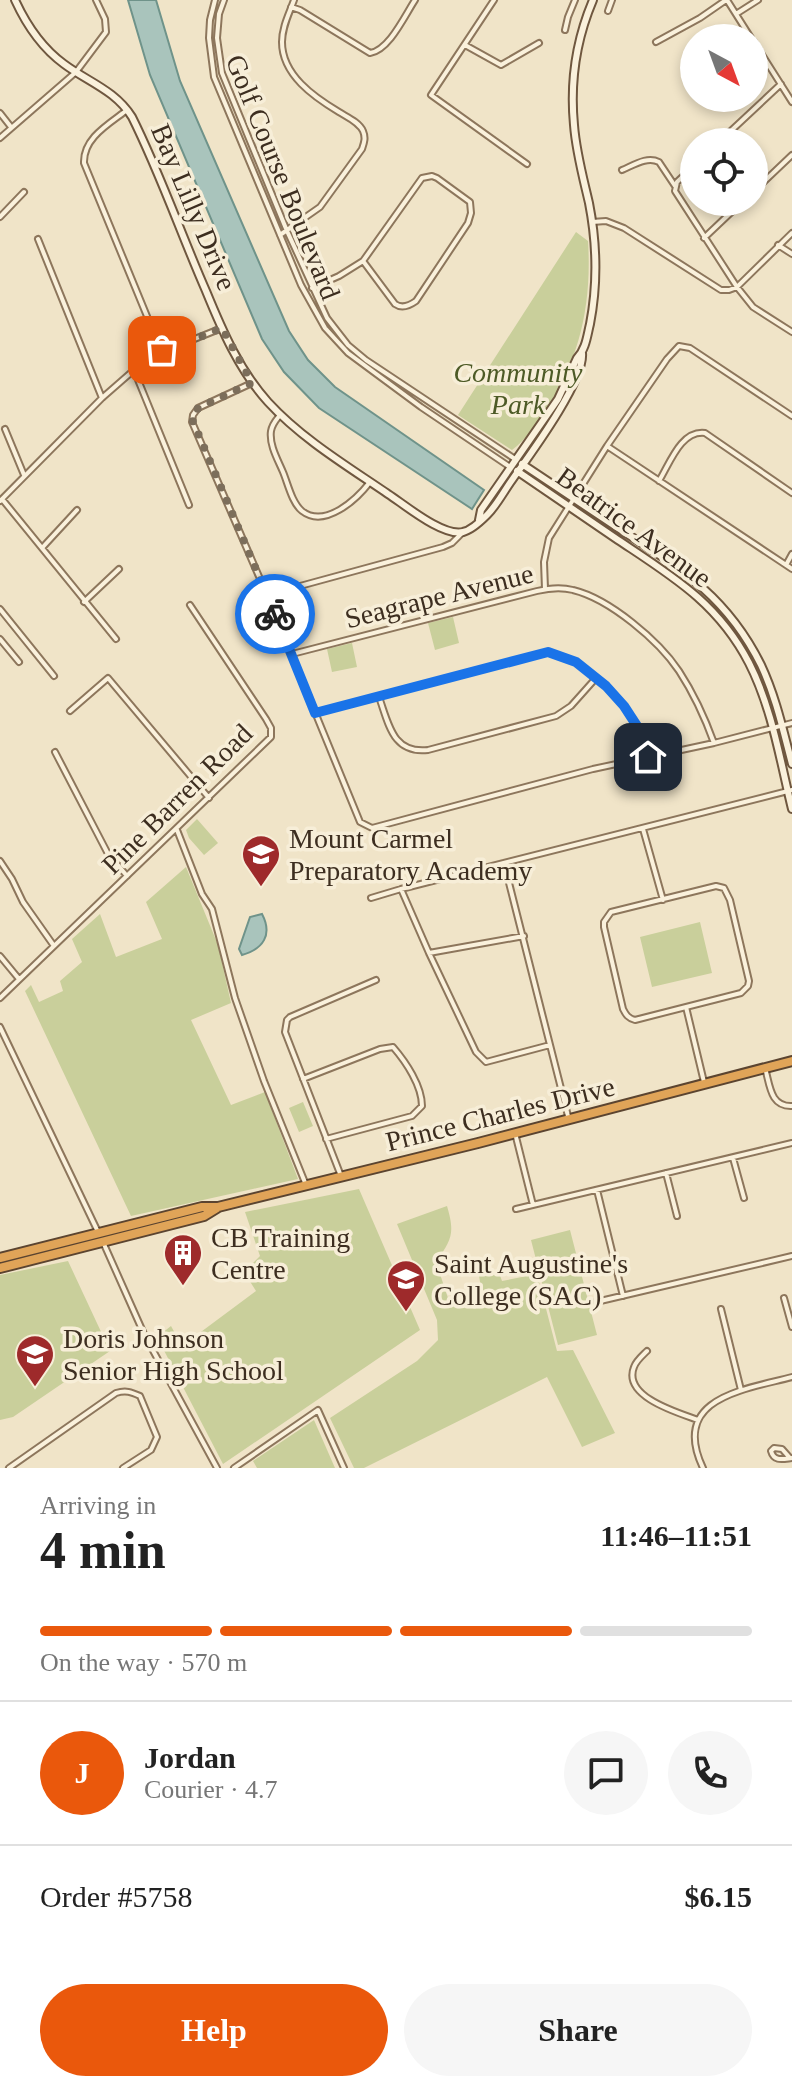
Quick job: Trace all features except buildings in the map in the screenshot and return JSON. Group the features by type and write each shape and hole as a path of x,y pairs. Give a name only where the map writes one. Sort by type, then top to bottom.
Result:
{"highway":[{"name":"Prince Charles Drive","path":"0,1268 202,1207 218,1207 792,1061"},
{"name":"Prince Charles Drive","path":"0,1258 101,1238"}],"main road":[{"name":"Bay Lilly Drive","path":"15,0 42,44 76,72 105,89 127,110 222,328 252,383 280,415 306,437 438,526 451,532 463,532"},
{"path":"463,532 487,514 518,472 563,402 582,360 596,283 592,222 574,128 573,100 577,51 593,0"},
{"path":"479,520 481,510 558,399 582,353"},
{"name":"Beatrice Avenue","path":"515,459 682,569 720,604 761,666 777,704 792,764"},
{"name":"Beatrice Avenue","path":"510,467 683,584 720,620 749,664 761,692 790,790 792,809"}],"street":[{"path":"0,138 76,72 106,32 105,19 94,0"},
{"name":"Golf Course Boulevard","path":"215,0 209,38 214,77 301,285 325,328 348,353 510,467"},
{"name":"Golf Course Boulevard","path":"224,0 217,38 222,73 287,231 327,318 348,345 366,360 515,459"},
{"path":"280,235 320,207 365,142 364,132 356,123 319,100 290,70 282,40 285,21 294,0"},
{"path":"291,7 370,53 379,52 388,43 414,3 403,0"},
{"path":"494,0 431,95 527,164"},
{"path":"565,30 575,0"},
{"path":"608,11 612,0"},
{"path":"656,42 726,0 743,24"},
{"path":"736,14 758,0"},
{"path":"465,45 501,65 539,43"},
{"path":"768,64 792,102"},
{"path":"214,77 222,73"},
{"path":"734,128 781,84"},
{"path":"127,110 90,141 84,152 84,163 160,346 162,350 169,350 222,328"},
{"path":"0,113 12,127"},
{"path":"768,178 792,155"},
{"path":"622,170 650,159 659,162 737,287 753,307 792,332"},
{"path":"312,288 363,261 422,178 437,178 470,202 468,223 416,301 410,305 402,307 395,304 363,261"},
{"path":"675,186 680,181"},
{"path":"0,217 24,192"},
{"path":"704,238 727,216"},
{"path":"592,222 606,221 624,228 721,290 737,287 792,233"},
{"path":"38,239 102,398"},
{"path":"778,245 792,254"},
{"path":"545,589 547,544 607,446 679,346 690,348 792,416"},
{"path":"116,639 1,500 134,370 189,505"},
{"path":"252,383 200,407 192,419 360,822 372,828 579,773 792,723"},
{"path":"280,415 272,426 271,441 302,511 320,515 337,511 355,499 370,482"},
{"path":"5,429 25,476"},
{"path":"659,481 686,438 696,432 705,433 792,493"},
{"path":"607,446 792,569"},
{"path":"42,548 77,510"},
{"path":"267,595 443,547 463,532"},
{"path":"786,565 792,554"},
{"path":"84,602 119,569"},
{"name":"Seagrape Avenue","path":"292,654 545,589 571,589 624,616 668,655 689,687 714,743"},
{"name":"Pine Barren Road","path":"0,998 271,737 271,728 190,605"},
{"path":"0,609 54,676"},
{"path":"0,639 19,662"},
{"path":"315,713 548,652 576,662 606,686 637,726 648,757"},
{"path":"70,711 108,678 209,798"},
{"path":"379,697 399,743 406,749 428,750 556,716 571,706 596,678"},
{"path":"55,752 107,852 127,876"},
{"path":"371,898 790,790"},
{"path":"643,828 663,900"},
{"path":"177,830 202,894 212,909 235,998 306,1185"},
{"path":"0,861 23,902 54,946"},
{"path":"504,863 569,1120"},
{"path":"716,886 724,888 730,900 748,986 741,993 635,1020 627,1016 604,922 611,912 663,900 716,886"},
{"path":"401,889 476,1052 486,1062 550,1045"},
{"path":"429,953 524,936"},
{"path":"0,956 19,979"},
{"path":"341,1176 285,1032 287,1020 376,980"},
{"path":"686,1007 705,1084"},
{"path":"0,1027 144,1334 217,1468"},
{"path":"303,1079 380,1049 393,1047 422,1094 422,1106 412,1116 326,1139"},
{"path":"765,1068 774,1100 782,1106 792,1106"},
{"path":"515,1133 533,1205"},
{"path":"516,1209 792,1143"},
{"path":"733,1157 744,1198"},
{"path":"666,1173 677,1216"},
{"path":"597,1190 623,1296"},
{"path":"596,1302 792,1256"},
{"path":"784,1298 792,1327"},
{"path":"721,1309 741,1390"},
{"path":"647,1351 634,1367 637,1389 655,1403 698,1420"},
{"path":"703,1468 694,1439 698,1420 715,1402 741,1390 792,1377"},
{"path":"9,1468 116,1393 129,1391 140,1396 157,1437 151,1450 123,1468"},
{"path":"234,1468 318,1410 344,1468"}],"green space":[{"name":"Community Park","path":"576,232 588,241 589,264 585,309 575,352 544,412 512,450 458,415"},
{"path":"453,617 459,643 435,650 428,623"},
{"path":"352,643 357,667 332,672 327,649"},
{"path":"197,819 218,843 204,855 186,830"},
{"path":"186,867 218,945 231,1003 191,1020 231,1105 265,1092 298,1179 131,1216 25,991 31,985 39,1002 63,991 60,981 82,962 72,939 100,914 116,957 162,939 146,902"},
{"path":"700,922 712,973 652,987 640,937"},
{"path":"303,1102 313,1126 299,1132 289,1108"},
{"path":"359,1189 420,1330 223,1464 157,1337 171,1326 182,1346 256,1291 244,1272 260,1256 245,1212"},
{"path":"447,1206 450,1236 436,1262 448,1298 481,1287 479,1276 498,1270 502,1281 537,1274 557,1351 573,1350 615,1433 582,1447 547,1377 364,1468 354,1468 330,1418 417,1361 438,1340 437,1320 397,1224"},
{"path":"570,1230 597,1335 558,1345 531,1240"},
{"name":"Doris Johnson Senior High School","path":"68,1261 110,1351 13,1417 0,1420 0,1275"},
{"path":"314,1420 335,1468 257,1468 253,1461"}],"water":[{"path":"128,0 156,0 180,81 289,331 308,360 335,387 484,490 472,509 319,408 284,372 262,339 150,75"},
{"path":"262,914 266,928 264,940 256,949 242,955 239,949 250,917"}],"way so far":[{"path":"162,350 169,350 222,328 252,383 200,407 192,419 275,614"}],"place":[{"name":"Mount Carmel Preparatory Academy","path":"261,888"},
{"name":"CB Training Centre","path":"183,1287"},
{"name":"Saint Augustine's College (SAC)","path":"406,1313"},
{"name":"Doris Johnson Senior High School","path":"35,1388"}],"route":[{"path":"275,614 315,713 548,652 576,662 606,686 637,726 648,757"}]}
